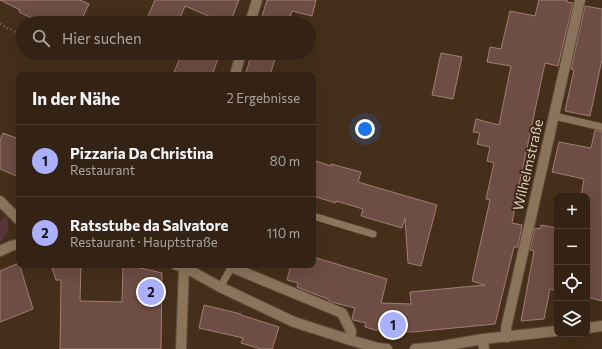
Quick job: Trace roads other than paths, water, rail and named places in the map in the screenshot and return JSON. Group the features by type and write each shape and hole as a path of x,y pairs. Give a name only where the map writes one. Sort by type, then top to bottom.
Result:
{"street":[{"path":"252,16 257,0"},
{"name":"Wilhelmstraße","path":"507,337 506,328 580,0"},
{"path":"236,72 239,60"},
{"path":"0,201 16,217"},
{"path":"0,251 16,245"},
{"path":"181,268 181,349"},
{"path":"185,268 220,287 294,322 350,340 387,349"},
{"path":"237,268 342,313 351,331 350,340"},
{"path":"590,328 602,326"},
{"path":"415,349 484,344 507,337 554,331"}],"lane":[{"path":"554,116 602,127"},
{"path":"316,217 373,234"},
{"path":"220,287 231,268"}],"place":[{"name":"Ratsstube da Salvatore","path":"151,292"},
{"name":"Pizzaria Da Christina","path":"393,325"}]}
